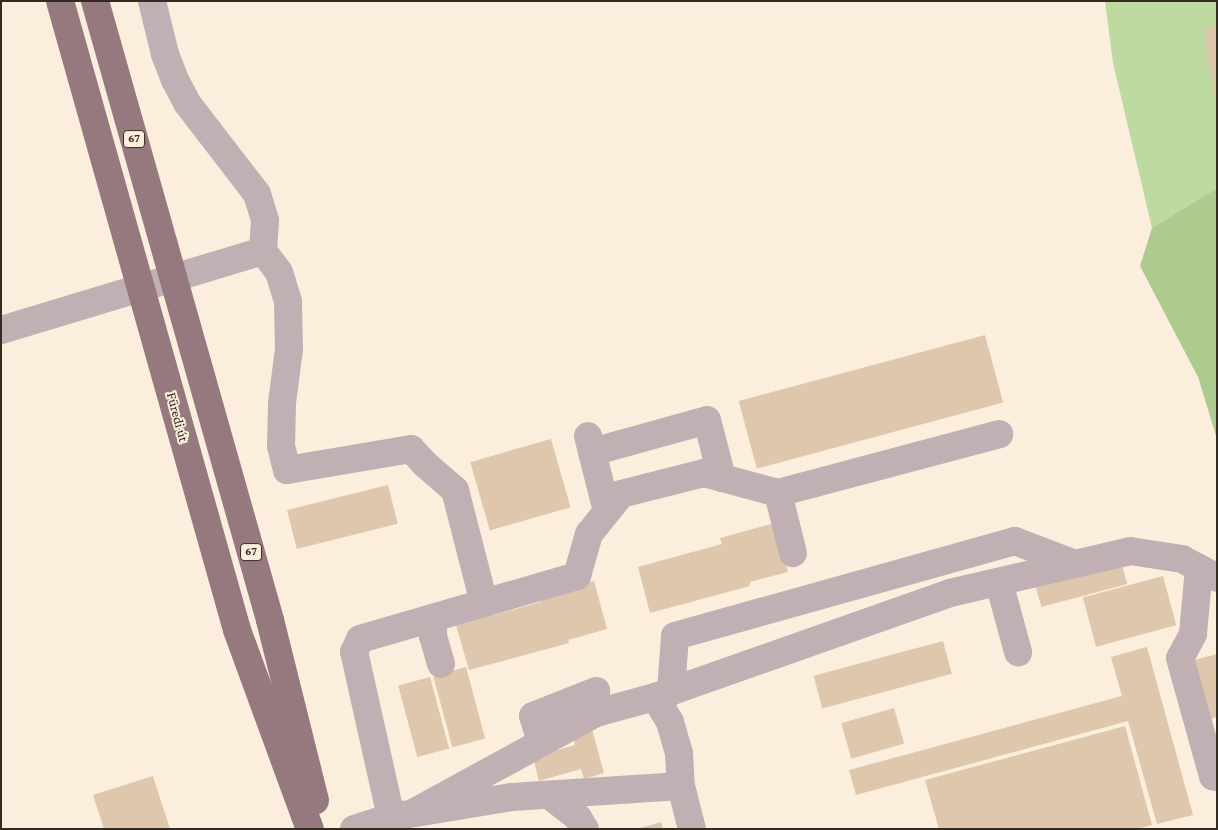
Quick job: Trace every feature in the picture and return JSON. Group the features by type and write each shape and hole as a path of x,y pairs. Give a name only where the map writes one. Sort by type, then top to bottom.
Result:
{"main road":[{"name":"Füredi út","path":"60,1 237,630 310,829"},
{"name":"67","path":"95,1 270,620 321,829"}],"lane":[{"path":"152,1 165,54 174,80 187,103 257,194 265,221 263,251 279,272 288,302 289,349 281,446 287,470 411,448 426,465 455,490 484,603"},
{"path":"1,330 263,251"},
{"path":"607,512 590,444 707,420 722,478"},
{"path":"405,820 354,652 360,639 578,576 588,534 621,494 704,474 778,493 999,434"},
{"path":"778,493 793,553"},
{"path":"692,829 681,786 679,753 663,695 675,636 1015,541 1075,564"},
{"path":"405,820 541,742 596,713 663,695 950,593 1130,552 1182,559 1208,573 1193,634 1180,658 1213,776 1217,777"},
{"path":"999,582 1018,652"},
{"path":"433,618 433,636 441,664"},
{"path":"541,742 533,716 596,691"},
{"path":"354,829 512,797 681,786"},
{"path":"549,795 578,818 585,829"},
{"path":"405,820 443,829"}],"green space":[{"path":"1105,1 1217,1 1217,188 1152,228 1113,63"},
{"path":"1217,188 1217,439 1198,377 1140,266 1152,228"}],"building":[{"path":"1217,26 1217,102 1216,102 1203,28"},
{"path":"985,335 1003,403 757,469 739,401"},
{"path":"551,439 571,507 490,530 470,462"},
{"path":"388,485 398,524 297,549 287,510"},
{"path":"775,523 788,572 750,582 750,586 650,613 638,567 722,544 720,538"},
{"path":"1120,557 1127,584 1041,607 1034,580"},
{"path":"1163,576 1176,625 1096,647 1083,597"},
{"path":"594,581 607,629 568,640 569,643 469,670 456,625 541,602 539,595"},
{"path":"943,641 952,674 822,709 814,676"},
{"path":"1147,647 1193,815 1157,824 1128,721 856,795 849,770 1122,696 1111,657"},
{"path":"1217,654 1217,717 1207,720 1191,661"},
{"path":"466,667 485,738 452,747 433,676"},
{"path":"430,677 449,748 417,757 398,686"},
{"path":"894,708 904,744 851,759 841,723"},
{"path":"1125,726 1152,825 1137,829 939,829 925,780"},
{"path":"592,729 604,773 584,779 581,769 539,781 533,757 575,745 572,734"},
{"path":"153,776 170,829 104,829 93,795"},
{"path":"661,822 663,829 640,829 640,828"}]}
